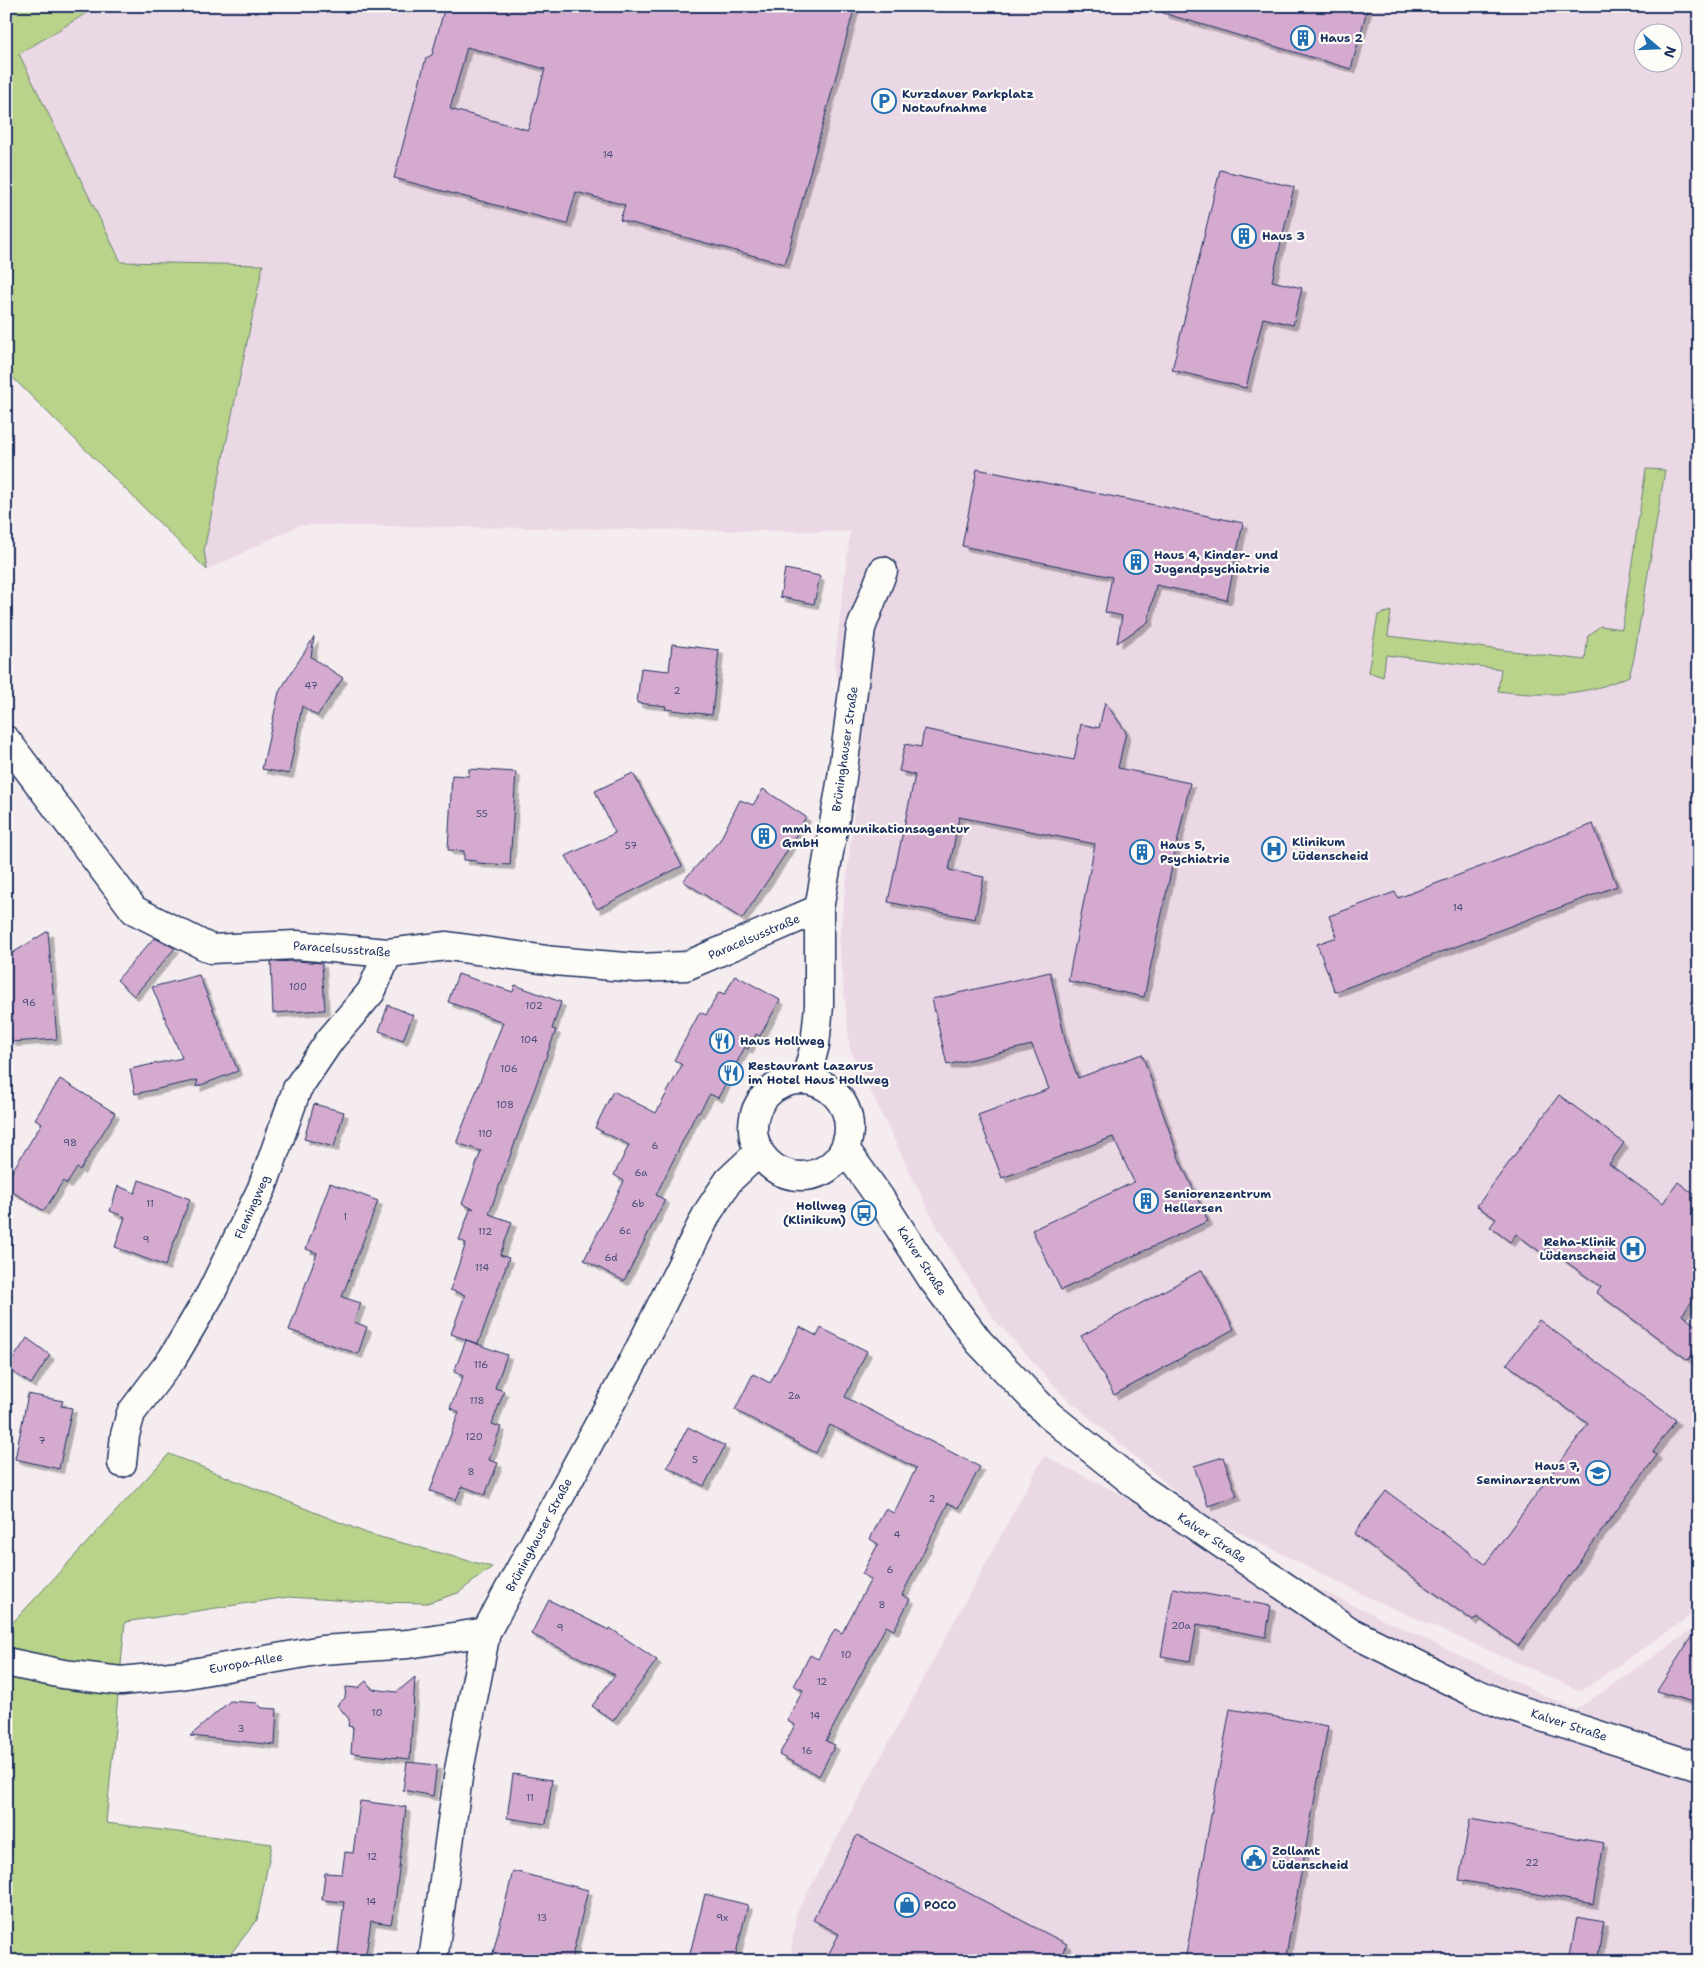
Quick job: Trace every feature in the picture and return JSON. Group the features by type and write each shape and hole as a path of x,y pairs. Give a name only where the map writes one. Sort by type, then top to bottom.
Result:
{"street":[{"name":"Brüninghauser Straße","path":"806,1079 815,1045 819,1006 819,909 842,778 861,628 883,571"},
{"name":"Paracelsusstraße","path":"6,740 134,910 156,923 211,949 296,945 388,953 447,946 554,961 637,968 686,966 819,909"},
{"name":"Flemingweg","path":"122,1463 125,1435 131,1413 172,1359 211,1293 262,1188 297,1089 330,1040 371,992 388,953"},
{"path":"806,1079 828,1087 844,1104 850,1126 845,1148 828,1168 804,1176 780,1171 758,1152 753,1130 754,1116 760,1103 768,1093 779,1085 792,1080 806,1079"},
{"name":"Kalver Straße","path":"845,1148 932,1279 979,1342 1049,1415 1146,1492 1351,1632 1504,1705 1699,1767"},
{"name":"Brüninghauser Straße","path":"433,1961 459,1770 486,1632 633,1362 708,1212 729,1180 758,1152"},
{"name":"Europa-Allee","path":"6,1662 63,1674 121,1680 181,1675 322,1650 408,1644 486,1632"}],"shaded area":[{"name":"Klinikum Lüdenscheid","path":"6,6 1699,6 1699,1610 1581,1691 1372,1599 1202,1514 1062,1394 994,1319 937,1227 850,1050 839,942 861,756 834,666 850,532 300,525 207,570 11,376 6,315"},
{"path":"1044,1456 1176,1522 1576,1710 1699,1625 1699,1961 790,1961 796,1914"}],"green space":[{"path":"6,6 98,6 19,54 121,262 263,265 204,550 207,570 11,376 6,315"},
{"path":"1646,469 1665,470 1634,658 1629,676 1597,688 1581,691 1532,694 1498,691 1501,669 1386,655 1383,677 1368,672 1378,615 1391,611 1388,636 1585,660 1588,636 1600,626 1622,629"},
{"path":"169,1454 369,1534 492,1567 458,1593 427,1603 366,1602 288,1597 125,1622 106,1823 272,1844 257,1920 225,1961 6,1961 6,1630"}],"building":[{"path":"445,6 855,6 785,264 620,220 625,205 576,192 567,224 394,178 426,58 432,55","holes":["467,47 545,69 528,130 450,109"]},
{"name":"Haus 2","path":"1164,6 1368,6 1351,69 1163,13"},
{"name":"Haus 3","path":"1220,170 1294,187 1272,281 1302,288 1293,325 1263,318 1246,388 1172,370"},
{"name":"Haus 4, Kinder- und Jugendpsychiatrie","path":"977,469 1243,523 1227,600 1156,585 1148,622 1117,643 1122,616 1105,612 1112,577 962,546"},
{"path":"785,569 820,576 814,604 780,597"},
{"path":"314,637 311,657 343,678 317,716 302,706 289,774 262,769 279,692"},
{"path":"672,644 719,650 712,715 665,709 666,706 637,703 641,668 669,671"},
{"name":"Haus 5, Psychiatrie","path":"1105,702 1126,732 1118,768 1190,783 1144,997 1068,981 1095,844 959,817 949,870 984,877 975,919 888,902 915,775 899,771 905,744 921,747 924,729 1074,760 1081,724 1099,728"},
{"path":"469,769 516,772 510,865 476,863 477,861 464,860 464,851 448,850 452,775 469,776"},
{"path":"633,773 682,866 597,909 566,856 615,833 595,791"},
{"name":"mmh kommunikationsagentur GmbH","path":"763,789 806,817 784,856 742,919 683,881 720,840 740,800 753,805"},
{"path":"1593,824 1617,886 1335,992 1317,944 1337,937 1329,916 1395,892 1398,898"},
{"path":"48,931 57,1039 11,1042 6,957"},
{"path":"154,938 175,948 134,996 117,980"},
{"path":"271,962 322,963 325,1010 273,1013"},
{"name":"Seniorenzentrum Hellersen","path":"1050,972 1067,1048 1078,1078 1142,1054 1180,1161 1208,1221 1061,1290 1032,1230 1134,1182 1113,1137 1002,1178 978,1115 1049,1089 1032,1045 947,1065 932,999"},
{"path":"458,974 513,992 515,985 561,1002 552,1029 556,1030 489,1214 512,1222 500,1255 509,1258 478,1344 451,1334 465,1295 450,1290 466,1243 459,1240 471,1208 462,1204 481,1151 457,1143 457,1141 503,1022 448,1002"},
{"path":"199,975 238,1071 196,1087 198,1080 135,1094 130,1069 182,1058 152,987"},
{"path":"735,975 780,1000 760,1036 756,1034 748,1049 745,1047 718,1098 710,1094 699,1113 697,1112 656,1195 665,1200 624,1281 584,1260 624,1181 614,1175 629,1145 595,1128 613,1091 656,1113 682,1065 674,1060 700,1012 706,1015 719,992 725,994"},
{"path":"388,1005 413,1015 403,1040 379,1031"},
{"path":"60,1079 115,1113 80,1170 77,1168 67,1184 63,1181 44,1211 6,1188 6,1181 42,1123 35,1119"},
{"name":"Reha-Klinik Lüdenscheid","path":"1559,1095 1624,1143 1609,1164 1663,1203 1678,1182 1699,1198 1699,1292 1682,1315 1699,1328 1699,1346 1688,1360 1597,1293 1601,1287 1547,1248 1543,1254 1516,1234 1510,1242 1490,1227 1496,1219 1477,1206"},
{"path":"314,1104 344,1112 334,1147 304,1139"},
{"path":"139,1180 190,1199 165,1266 115,1247 125,1217 110,1211 118,1186 135,1193"},
{"path":"330,1183 378,1201 342,1297 361,1303 354,1322 367,1327 358,1354 289,1330 317,1253 306,1249"},
{"path":"1202,1270 1234,1329 1114,1395 1081,1336"},
{"name":"Haus 7, Seminarzentrum","path":"1539,1320 1676,1420 1653,1452 1657,1455 1518,1646 1477,1617 1473,1621 1354,1534 1386,1491 1485,1564 1588,1424 1507,1364"},
{"path":"800,1327 817,1336 821,1328 867,1351 845,1397 980,1467 958,1508 948,1503 902,1595 910,1599 894,1630 886,1626 826,1741 835,1745 819,1776 779,1755 795,1725 787,1721 803,1690 794,1686 810,1655 818,1659 835,1629 842,1633 871,1579 862,1574 878,1544 870,1539 885,1509 894,1513 916,1468 830,1425 816,1453 735,1410 753,1374 770,1383"},
{"path":"27,1338 50,1355 31,1384 7,1368"},
{"path":"466,1340 507,1355 495,1388 504,1391 492,1424 501,1427 489,1460 498,1463 485,1495 462,1486 456,1500 430,1491 459,1412 450,1408 463,1376 454,1372"},
{"path":"28,1394 63,1401 61,1406 72,1408 59,1469 15,1459"},
{"path":"688,1427 725,1446 704,1486 667,1467"},
{"path":"1223,1457 1237,1496 1208,1506 1194,1466"},
{"path":"1173,1588 1271,1606 1266,1637 1197,1624 1190,1661 1161,1656"},
{"path":"549,1600 609,1630 610,1628 657,1660 613,1721 592,1706 615,1675 531,1634"},
{"path":"1699,1625 1699,1704 1657,1691"},
{"path":"415,1677 410,1759 351,1753 353,1727 348,1726 349,1719 337,1705 345,1698 346,1687 358,1688 366,1681 372,1689 397,1692"},
{"path":"230,1701 257,1703 262,1708 277,1709 275,1745 190,1736"},
{"name":"Zollamt Lüdenscheid","path":"1230,1709 1328,1726 1285,1961 1185,1961"},
{"path":"407,1762 437,1765 433,1796 403,1790"},
{"path":"513,1774 552,1780 546,1824 507,1818"},
{"path":"360,1801 406,1807 395,1904 391,1924 371,1921 365,1961 337,1961 344,1902 322,1900 325,1873 342,1874 345,1852 353,1853"},
{"path":"1470,1819 1604,1843 1593,1904 1459,1880"},
{"name":"POCO","path":"857,1835 1067,1944 1058,1961 825,1961 839,1934 813,1920"},
{"path":"513,1871 588,1890 571,1961 491,1961"},
{"path":"705,1894 748,1905 734,1961 688,1961"},
{"path":"1577,1917 1604,1922 1597,1961 1569,1961"}],"place":[{"name":"Haus 2","path":"1303,38"},
{"name":"Kurzdauer Parkplatz Notaufnahme","path":"884,101"},
{"name":"Haus 3","path":"1244,236"},
{"name":"Haus 4, Kinder- und Jugendpsychiatrie","path":"1136,562"},
{"name":"mmh kommunikationsagentur GmbH","path":"764,836"},
{"name":"Klinikum Lüdenscheid","path":"1274,849"},
{"name":"Haus 5, Psychiatrie","path":"1142,852"},
{"name":"Haus Hollweg","path":"722,1041"},
{"name":"Restaurant Lazarus im Hotel Haus Hollweg","path":"731,1073"},
{"name":"Seniorenzentrum Hellersen","path":"1146,1201"},
{"name":"Hollweg (Klinikum)","path":"864,1213"},
{"name":"Reha-Klinik Lüdenscheid","path":"1633,1249"},
{"name":"Haus 7, Seminarzentrum","path":"1598,1473"},
{"name":"Zollamt Lüdenscheid","path":"1254,1858"},
{"name":"POCO","path":"907,1905"}]}
